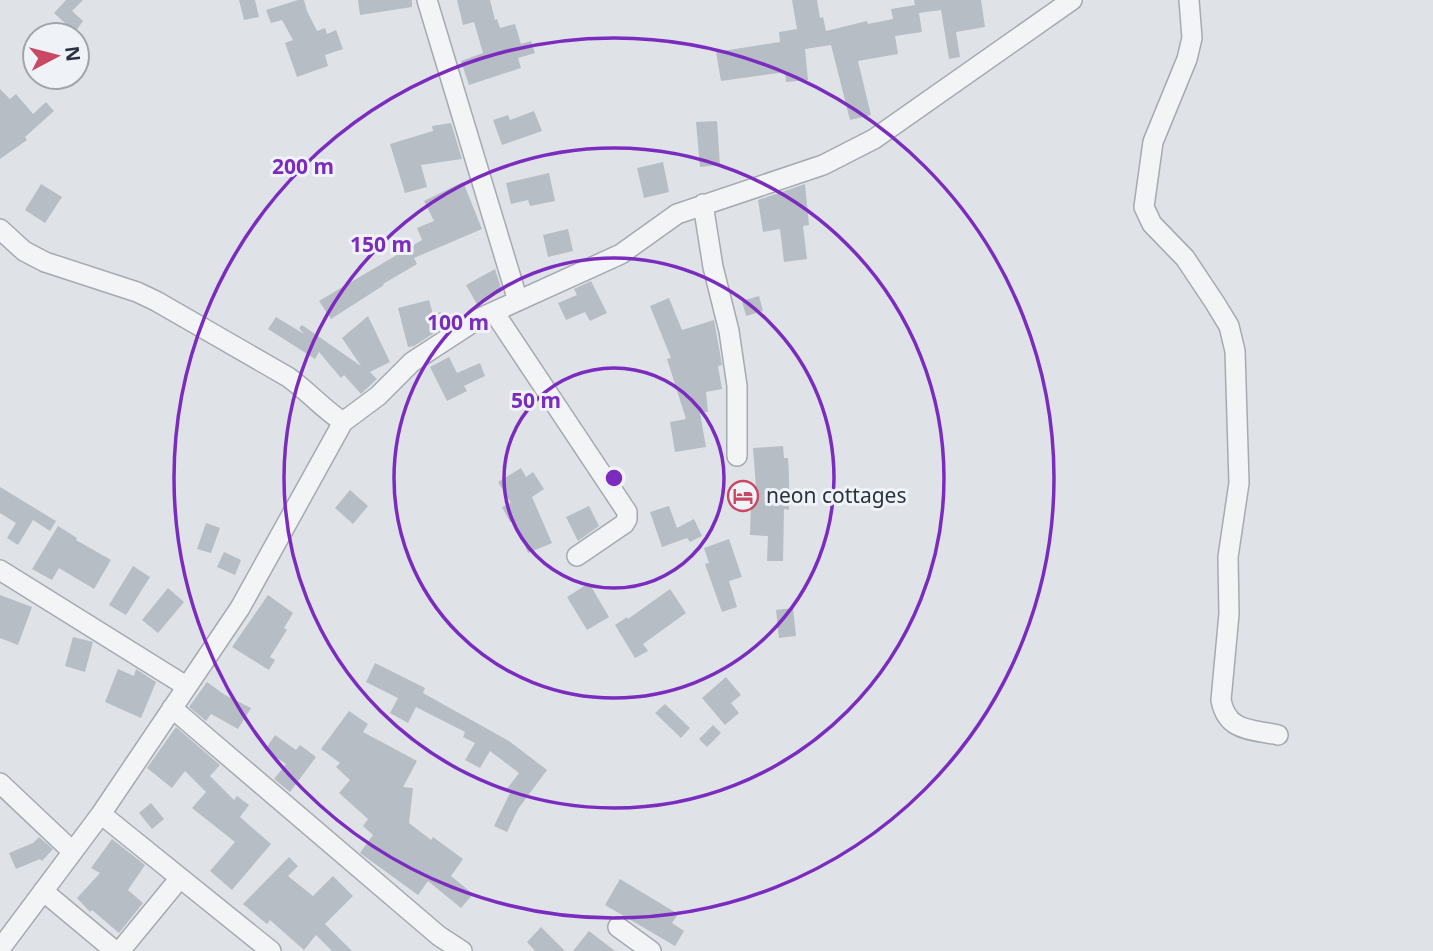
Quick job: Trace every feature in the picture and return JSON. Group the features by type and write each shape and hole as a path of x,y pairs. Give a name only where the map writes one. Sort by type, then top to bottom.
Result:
{"street":[{"path":"426,0 518,301"},
{"path":"0,949 101,814 240,608 343,422 378,396 412,362 457,331 621,254 677,214 823,165 874,139 1072,0"},
{"path":"1189,0 1192,38 1187,59 1153,142 1144,207 1152,225 1185,258 1229,326 1235,351 1239,483 1228,557 1229,614 1221,701 1224,713 1234,726 1278,735"},
{"path":"704,204 713,267 729,331 737,386 737,456"},
{"path":"0,229 23,251 46,262 137,292 156,301 288,377 306,390 325,410 343,422"},
{"path":"494,312 627,512 624,524 578,556"},
{"path":"0,570 186,686"},
{"path":"172,708 439,936 462,951"},
{"path":"0,783 72,851"},
{"path":"101,814 271,951"},
{"path":"43,891 118,951 180,878"},
{"path":"618,927 651,951"}],"building":[{"path":"66,0 83,0 72,11 83,21 63,21 54,13"},
{"path":"239,0 255,0 259,17 244,20"},
{"path":"304,0 317,31 325,28 327,34 336,30 343,49 325,55 328,66 297,77 285,43 293,40 282,20 271,23 266,10"},
{"path":"358,0 412,0 412,7 360,15"},
{"path":"457,0 490,0 500,28 515,24 521,44 531,41 535,53 518,58 521,68 469,85 461,61 483,53 474,22 463,25"},
{"path":"792,0 817,0 820,18 823,17 826,31 867,21 868,24 893,19 891,9 915,5 914,0 981,0 985,27 956,32 960,57 949,59 941,10 919,13 922,32 895,36 898,54 858,61 871,115 850,120 831,45 805,49 808,80 786,82 785,72 721,81 716,52 780,42 779,32 797,29"},
{"path":"0,89 10,99 16,94 33,114 46,102 54,111 25,137 27,140 0,159"},
{"path":"534,111 542,131 502,145 493,120 508,115 510,120"},
{"path":"717,121 720,165 700,167 696,122"},
{"path":"451,123 462,159 421,165 427,187 405,193 390,144 433,131 432,126"},
{"path":"663,162 669,192 644,198 637,168"},
{"path":"549,173 555,201 530,206 528,200 511,204 506,183"},
{"path":"463,182 482,229 414,258 417,264 331,319 319,301 422,240 417,228 434,221 424,201"},
{"path":"41,184 62,197 45,223 25,210"},
{"path":"805,184 809,225 803,226 807,259 784,262 780,229 763,232 758,200"},
{"path":"568,229 573,251 548,257 543,235"},
{"path":"495,269 502,291 478,306 466,285"},
{"path":"591,281 607,313 590,321 585,312 566,320 558,303 577,295 574,289"},
{"path":"759,296 763,311 746,316 742,301"},
{"path":"669,298 682,330 714,320 722,365 718,366 722,389 706,392 708,412 700,413 706,447 675,452 670,422 686,419 667,359 671,358 650,306"},
{"path":"429,300 433,314 441,312 445,326 408,347 398,308"},
{"path":"368,316 390,362 370,372 377,379 361,394 344,375 341,378 319,352 315,359 268,329 276,317 304,334 299,328 302,325 361,366 342,338"},
{"path":"449,357 457,373 480,363 485,376 464,386 467,391 447,401 430,367"},
{"path":"783,446 784,458 788,458 789,510 784,509 783,561 767,561 768,536 750,535 751,501 757,501 753,448"},
{"path":"521,468 526,477 533,472 544,489 532,497 552,543 528,553 514,520 510,522 502,507 511,503 498,482"},
{"path":"0,487 56,521 50,531 33,520 18,545 7,538 16,523 0,513"},
{"path":"350,490 368,506 353,524 335,508"},
{"path":"589,506 599,526 578,541 566,517"},
{"path":"669,506 677,528 694,519 702,536 690,542 687,538 662,547 650,512"},
{"path":"206,523 220,528 211,553 197,549"},
{"path":"58,526 111,560 94,589 59,568 52,580 32,569"},
{"path":"729,539 742,577 729,581 737,607 722,612 705,564 709,563 704,548"},
{"path":"224,552 241,560 235,575 217,567"},
{"path":"133,566 150,577 126,615 109,605"},
{"path":"589,583 609,617 587,630 567,597"},
{"path":"168,588 184,602 158,633 142,620"},
{"path":"670,589 686,613 643,644 648,651 635,658 615,625"},
{"path":"0,595 32,607 18,645 0,638"},
{"path":"268,595 293,613 284,628 287,630 270,657 275,660 269,670 232,647"},
{"path":"793,608 796,636 779,638 776,610"},
{"path":"73,637 93,642 85,672 65,666"},
{"path":"375,663 425,688 423,693 509,741 547,770 518,809 507,832 494,826 510,793 506,790 519,773 490,751 480,768 465,760 475,743 463,737 465,732 416,707 408,723 390,713 398,698 366,682"},
{"path":"118,669 134,676 136,669 156,682 141,718 105,702"},
{"path":"726,677 741,695 731,703 739,713 725,725 702,698"},
{"path":"207,682 251,708 238,729 211,714 206,721 189,707"},
{"path":"665,704 690,728 681,738 655,713"},
{"path":"349,711 368,724 363,732 417,761 403,787 413,788 409,823 463,859 451,876 473,894 461,908 428,881 418,895 360,853 373,835 363,826 368,819 339,793 350,780 336,767 340,763 321,749"},
{"path":"713,725 721,733 707,747 699,739"},
{"path":"176,727 220,765 210,776 234,800 237,796 249,805 240,817 271,844 232,890 210,871 235,842 192,808 206,792 185,771 172,788 147,768"},
{"path":"275,735 296,750 300,745 316,757 290,792 274,779 286,764 265,750"},
{"path":"151,803 164,819 152,829 139,813"},
{"path":"39,837 53,849 42,861 40,859 16,869 9,853 33,843"},
{"path":"112,839 145,865 128,890 143,903 119,933 92,910 90,912 77,898 100,873 91,868"},
{"path":"289,857 298,866 288,876 313,896 333,876 353,896 325,924 352,951 332,951 316,935 304,950 270,920 267,924 243,904"},
{"path":"620,879 678,914 672,923 684,931 675,946 605,905"},
{"path":"541,927 565,951 535,951 527,942"},
{"path":"589,931 615,951 573,951"}],"place":[{"name":"neon cottages","path":"743,496"}]}
